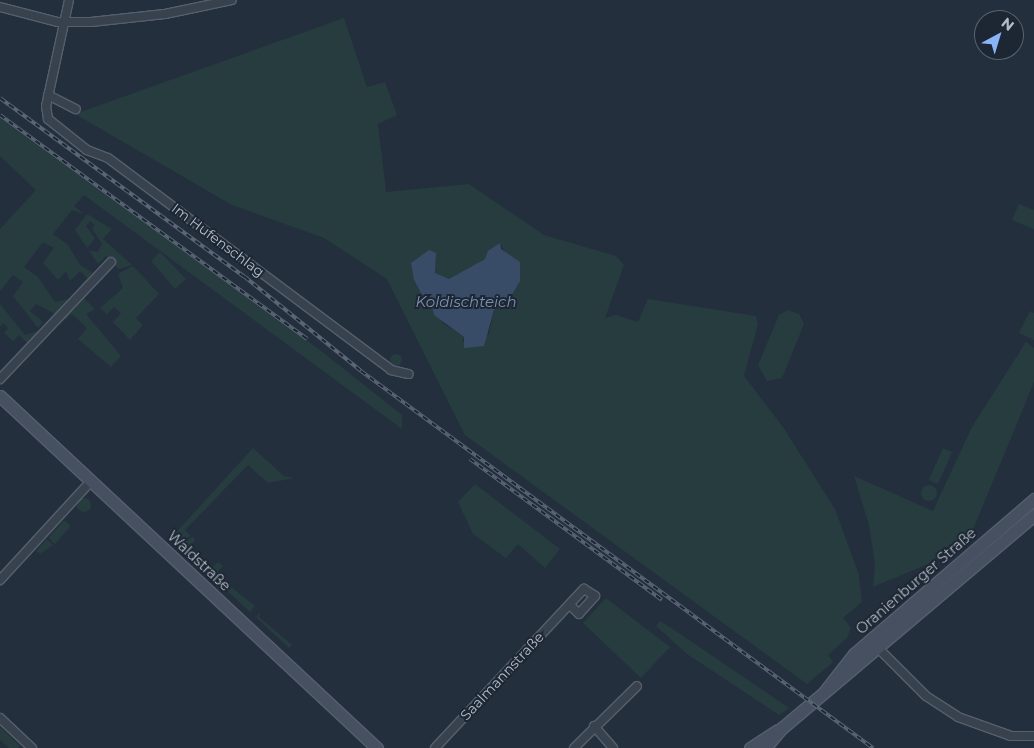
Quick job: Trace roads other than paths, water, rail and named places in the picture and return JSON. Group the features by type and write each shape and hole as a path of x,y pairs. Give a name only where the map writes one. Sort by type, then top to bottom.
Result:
{"main road":[{"name":"Waldstraße","path":"0,396 377,748"},
{"name":"Oranienburger Straße","path":"825,691 871,639 1034,499"},
{"name":"Oranienburger Straße","path":"782,728 825,691 879,649 1034,515"},
{"path":"750,748 782,728"},
{"path":"765,748 782,728"}],"street":[{"name":"Im Hufenschlag","path":"69,0 66,22 48,95 46,113 54,124 87,150 108,158 391,370 409,374"},
{"path":"0,7 66,22 165,14 232,0"},
{"path":"48,95 76,110"},
{"path":"0,379 111,262"},
{"path":"0,580 91,481"},
{"name":"Saalmannstraße","path":"435,748 570,605"},
{"path":"871,639 926,696 958,717 1005,735 1034,736"},
{"path":"574,748 594,726 637,686"},
{"path":"0,718 32,748"},
{"path":"594,726 613,748"}],"water":[{"name":"Koldischteich","path":"500,243 501,249 520,262 520,281 507,304 494,310 484,346 464,348 464,337 434,315 430,298 422,295 414,280 411,263 429,250 436,253 435,273 449,279 485,259 488,251"}],"railway":[{"path":"0,98 245,277 361,371 873,748"},
{"path":"0,115 307,339"},
{"path":"470,459 662,600"}]}
